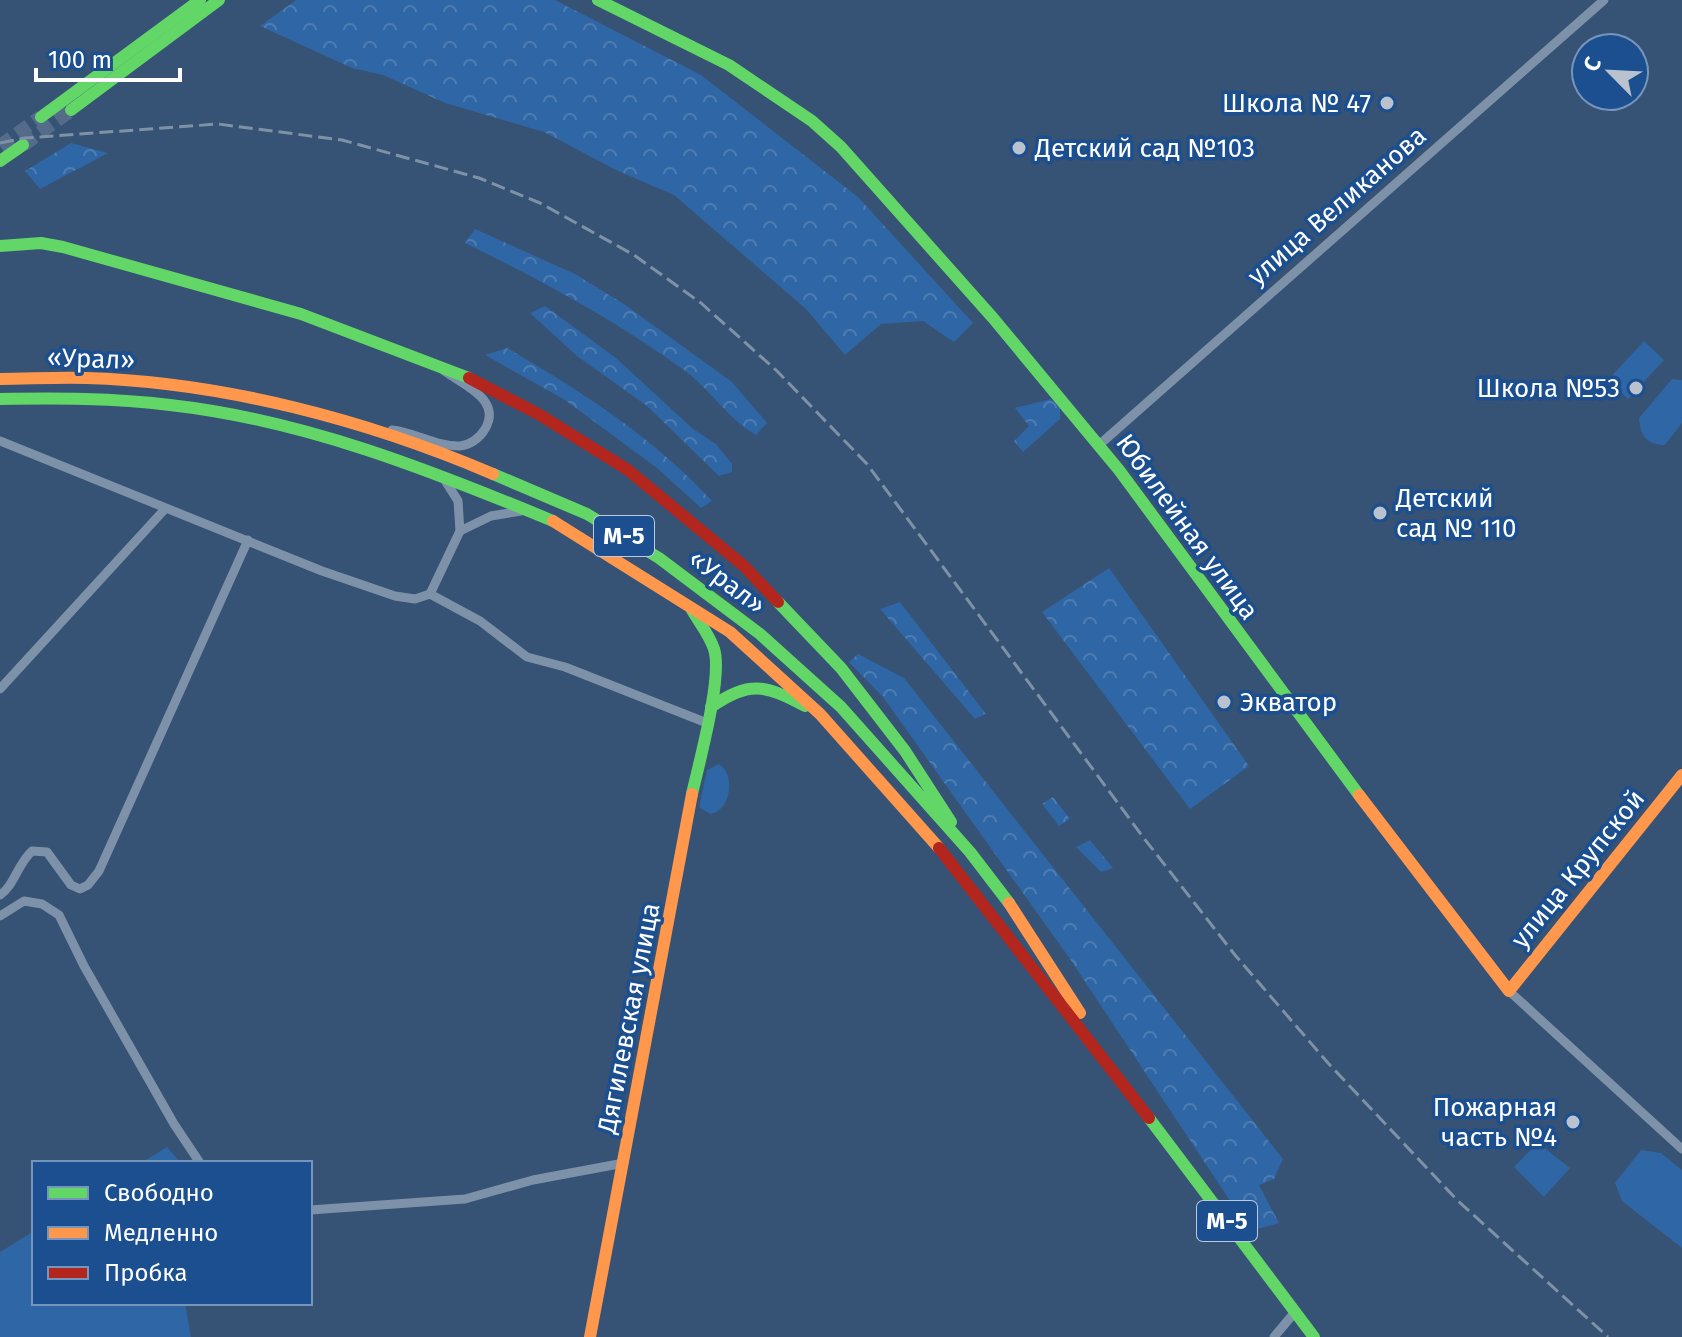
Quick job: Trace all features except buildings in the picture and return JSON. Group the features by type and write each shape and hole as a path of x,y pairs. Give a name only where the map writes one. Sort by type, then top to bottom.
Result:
{"main road":[{"path":"41,117 200,0"},
{"path":"71,110 219,0"},
{"name":"Юбилейная улица","path":"598,0 729,65 812,121 841,147 993,318 1099,445 1323,748 1509,991"},
{"path":"0,161 23,145"},
{"path":"0,246 41,243 313,317 456,371 540,415 628,470 744,566 841,668 905,751 970,852"},
{"name":"«Урал»","path":"0,379 87,378 121,381 290,405 369,428 465,462 587,514 659,558 760,634 841,707 970,852 1009,902 1139,1106"},
{"name":"«Урал»","path":"0,399 114,400 172,405 284,426 442,475 561,524 730,632 820,714 937,845 1314,1337"},
{"name":"Дягилевская улица","path":"590,1337 711,707 716,665 714,649 689,605"},
{"path":"711,707 738,689 753,685 768,686 820,714"},
{"name":"улица Крупской","path":"1509,991 1682,775"}],"street":[{"name":"улица Великанова","path":"1099,445 1604,0"},
{"path":"369,428 406,431 446,445 461,446 481,436 488,424 489,410 484,399 473,388 437,365"},
{"path":"0,441 165,509 395,596 415,599 430,594 460,531 458,501 442,475"},
{"path":"0,689 165,509"},
{"path":"460,531 491,516 524,510"},
{"path":"0,895 6,891 20,862 32,851 47,852 71,885 80,889 88,885 99,871 248,540"},
{"path":"430,594 480,621 527,657 565,667 707,723"},
{"path":"0,916 24,901 42,904 59,915 84,966 174,1124 199,1161"},
{"name":"Юбилейная улица","path":"1509,991 1682,1149"},
{"path":"312,1210 465,1199 533,1180 624,1163"},
{"path":"1274,1337 1295,1312"}],"green space":[{"path":"296,0 555,0 701,75 858,197 973,323 954,342 923,321 881,324 845,355 806,309 674,195 616,170 544,132 445,103 383,75 352,68 260,26"},
{"path":"71,143 108,153 40,189 25,171"},
{"path":"475,229 575,274 624,304 732,382 767,423 756,435 693,378 631,334 522,271 465,243"},
{"path":"545,306 616,358 693,429 716,444 732,464 732,472 719,476 647,406 577,356 530,313"},
{"path":"1644,341 1664,360 1628,399 1608,380"},
{"path":"507,348 616,417 666,456 712,501 701,508 657,468 565,400 485,355"},
{"path":"1672,379 1682,380 1682,423 1665,445 1653,443 1643,434 1639,418"},
{"path":"1051,399 1060,408 1060,419 1023,452 1014,441 1029,426 1015,408"},
{"path":"1109,568 1249,766 1190,809 1042,612"},
{"path":"900,602 986,714 975,719 880,609"},
{"path":"858,654 904,678 1283,1159 1274,1179 1259,1185 1279,1223 1250,1231 1070,959 883,697 849,662"},
{"path":"719,764 728,776 729,792 723,806 710,814 699,807 707,770"},
{"path":"1053,797 1070,819 1059,826 1042,804"},
{"path":"1090,840 1113,868 1101,872 1076,847"},
{"path":"1538,1143 1570,1168 1544,1197 1514,1167"},
{"path":"167,1147 179,1161 144,1161"},
{"path":"1641,1150 1661,1153 1682,1170 1682,1248 1622,1201 1615,1183"},
{"path":"32,1232 32,1305 185,1305 191,1337 0,1337 0,1252"}],"tunnel":[{"path":"23,145 71,110"},
{"path":"0,146 41,117"}],"railway":[{"path":"0,143 25,138 218,124 342,140 479,178 540,203 634,255 701,303 777,371 867,464 1143,837 1235,955 1328,1063 1457,1200 1608,1337"}],"traffic: fast":[{"path":"41,117 200,0"},
{"path":"71,110 219,0"},
{"path":"598,0 729,65 812,121 841,147 993,318 1119,470 1359,795"},
{"path":"0,161 23,145"},
{"path":"0,246 41,243 63,247 301,314 469,378"},
{"path":"0,399 149,403 269,422 413,466 553,521"},
{"path":"493,474 587,514 659,558 760,634 841,707 970,852 1009,903"},
{"path":"778,602 841,668 905,751 951,822"},
{"path":"692,610 712,644 716,662 709,720 692,794"},
{"path":"711,707 737,692 758,688 805,706"},
{"path":"1149,1118 1314,1337"}],"traffic: slow":[{"path":"0,379 138,381 242,396 345,421 493,474"},
{"path":"553,521 730,632 820,714 939,848"},
{"path":"1359,795 1509,991 1682,775"},
{"path":"590,1337 692,794"},
{"path":"1009,903 1080,1013"}],"traffic: jam":[{"path":"469,378 540,415 628,470 744,566 778,602"},
{"path":"939,848 1149,1118"}],"place":[{"name":"Школа № 47","path":"1387,103"},
{"name":"Детский сад №103","path":"1019,148"},
{"name":"Школа №53","path":"1636,388"},
{"name":"Детский сад № 110","path":"1380,513"},
{"name":"Экватор","path":"1224,702"},
{"name":"Пожарная часть №4","path":"1573,1122"}]}
